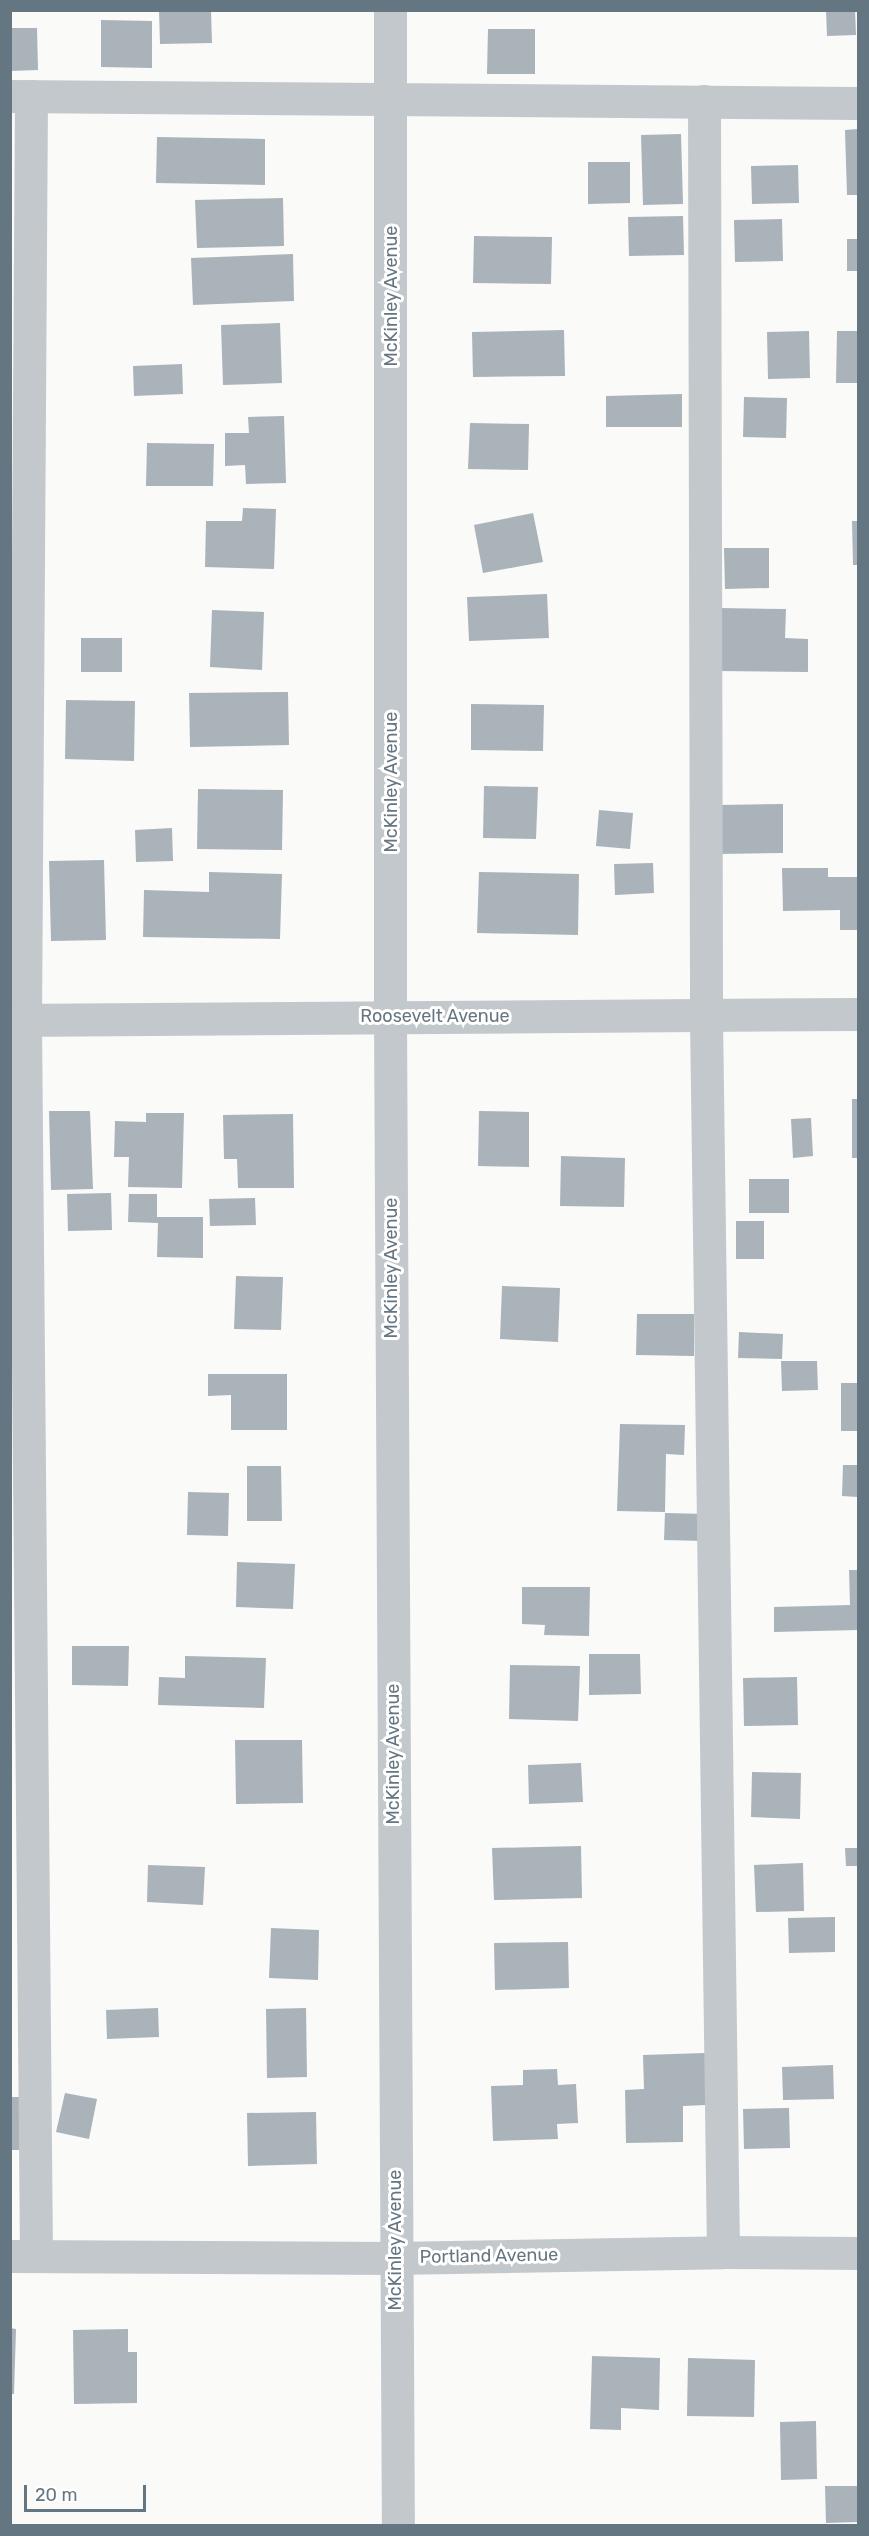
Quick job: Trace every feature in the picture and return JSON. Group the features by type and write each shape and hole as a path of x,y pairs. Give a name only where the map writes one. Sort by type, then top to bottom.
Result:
{"street":[{"name":"McKinley Avenue","path":"390,10 390,1015 394,2258 398,2526"},
{"path":"23,2256 18,1021 21,96 391,97 858,103"},
{"path":"704,101 706,1017 723,2252"},
{"name":"Roosevelt Avenue","path":"18,1021 390,1015 706,1017 858,1014"},
{"name":"Portland Avenue","path":"23,2256 394,2258 723,2252 858,2253"}],"building":[{"path":"159,10 211,10 212,43 160,44"},
{"path":"826,10 855,10 856,35 827,36"},
{"path":"101,20 152,21 152,68 101,67"},
{"path":"10,28 37,28 38,70 10,71"},
{"path":"488,29 535,29 535,74 487,74"},
{"path":"858,129 858,195 847,195 845,130"},
{"path":"681,134 683,204 643,205 641,135"},
{"path":"157,137 265,139 265,185 156,183"},
{"path":"588,162 630,162 630,203 588,204"},
{"path":"798,165 799,203 752,204 751,166"},
{"path":"283,198 284,246 197,248 195,200"},
{"path":"683,216 684,255 629,256 628,217"},
{"path":"782,219 783,261 735,262 734,220"},
{"path":"474,236 552,237 551,284 473,283"},
{"path":"847,239 858,239 858,271 847,271"},
{"path":"293,254 294,301 193,305 191,258"},
{"path":"280,323 282,383 223,385 221,325"},
{"path":"564,330 565,376 473,377 472,332"},
{"path":"809,331 810,378 768,379 767,332"},
{"path":"837,331 858,331 858,383 836,383"},
{"path":"182,364 183,394 134,396 133,366"},
{"path":"682,394 682,427 606,427 606,396"},
{"path":"744,397 787,398 786,438 743,437"},
{"path":"284,416 286,483 246,484 245,465 225,466 225,433 249,433 248,417"},
{"path":"470,423 529,424 528,470 468,469"},
{"path":"147,443 214,444 213,486 146,486"},
{"path":"243,508 276,509 274,569 205,567 206,521 242,521"},
{"path":"533,513 543,562 483,573 474,525"},
{"path":"852,521 858,521 858,565 853,565"},
{"path":"724,548 769,548 769,588 725,589"},
{"path":"547,594 549,638 469,641 467,597"},
{"path":"720,608 786,609 785,638 808,639 808,672 719,671"},
{"path":"212,610 264,612 262,670 210,667"},
{"path":"81,638 122,638 122,672 81,672"},
{"path":"288,692 289,745 190,747 189,693"},
{"path":"66,700 135,701 134,761 65,759"},
{"path":"471,704 544,705 543,751 471,750"},
{"path":"484,786 538,787 536,839 483,838"},
{"path":"198,789 283,790 282,850 197,849"},
{"path":"783,804 783,853 720,854 720,805"},
{"path":"599,810 633,813 630,849 596,846"},
{"path":"172,828 173,861 136,862 135,830"},
{"path":"104,860 106,940 51,941 49,861"},
{"path":"653,863 654,893 615,895 614,864"},
{"path":"782,868 828,868 828,877 858,877 858,930 840,930 840,910 783,911"},
{"path":"209,872 282,874 280,939 143,937 144,890 209,892"},
{"path":"479,872 579,874 578,935 477,933"},
{"path":"852,1099 858,1099 858,1158 852,1158"},
{"path":"49,1111 90,1111 93,1189 51,1190"},
{"path":"479,1111 529,1112 529,1167 478,1166"},
{"path":"146,1113 184,1113 182,1188 128,1187 129,1157 114,1157 115,1121 146,1122"},
{"path":"293,1114 294,1188 238,1188 237,1159 224,1159 223,1115"},
{"path":"811,1118 813,1156 793,1158 791,1119"},
{"path":"561,1156 625,1158 624,1207 560,1206"},
{"path":"749,1179 789,1179 789,1213 749,1213"},
{"path":"111,1193 112,1230 68,1231 67,1194"},
{"path":"129,1194 157,1194 157,1217 203,1217 203,1258 157,1257 158,1223 128,1222"},
{"path":"255,1198 256,1225 210,1226 209,1199"},
{"path":"736,1221 764,1221 764,1259 736,1259"},
{"path":"236,1276 283,1277 281,1330 234,1329"},
{"path":"502,1286 560,1288 558,1342 500,1339"},
{"path":"637,1314 694,1314 694,1356 636,1355"},
{"path":"739,1332 783,1334 782,1359 738,1358"},
{"path":"781,1361 817,1361 818,1390 782,1391"},
{"path":"208,1374 287,1374 287,1430 231,1430 231,1395 208,1396"},
{"path":"841,1383 858,1383 858,1431 841,1431"},
{"path":"620,1424 685,1425 684,1455 666,1454 665,1512 617,1511"},
{"path":"843,1465 858,1465 858,1497 842,1496"},
{"path":"247,1466 281,1466 282,1521 247,1521"},
{"path":"188,1492 229,1493 228,1536 187,1535"},
{"path":"665,1513 706,1514 705,1541 664,1540"},
{"path":"237,1562 295,1564 293,1609 236,1607"},
{"path":"849,1570 858,1570 858,1630 774,1632 774,1607 850,1605"},
{"path":"522,1587 590,1587 589,1636 544,1635 545,1625 522,1624"},
{"path":"72,1646 129,1646 128,1686 72,1685"},
{"path":"589,1654 640,1654 641,1694 589,1695"},
{"path":"185,1656 266,1658 264,1708 158,1705 159,1677 185,1678"},
{"path":"510,1665 580,1666 578,1721 509,1719"},
{"path":"797,1677 798,1725 744,1726 743,1678"},
{"path":"235,1740 302,1740 303,1803 236,1804"},
{"path":"581,1763 583,1802 529,1804 528,1765"},
{"path":"752,1772 801,1773 800,1819 751,1817"},
{"path":"581,1846 582,1898 494,1900 492,1848"},
{"path":"845,1848 858,1848 858,1866 846,1866"},
{"path":"803,1863 804,1911 756,1912 754,1865"},
{"path":"148,1865 205,1867 203,1905 147,1902"},
{"path":"835,1917 835,1952 789,1953 788,1918"},
{"path":"271,1928 319,1930 318,1980 269,1978"},
{"path":"568,1942 569,1988 495,1990 494,1943"},
{"path":"158,2008 159,2037 107,2039 106,2010"},
{"path":"306,2008 307,2077 267,2078 266,2009"},
{"path":"705,2053 706,2105 683,2106 683,2142 626,2143 625,2090 644,2089 643,2055"},
{"path":"833,2065 834,2099 783,2100 782,2067"},
{"path":"557,2069 558,2085 576,2084 578,2123 557,2124 558,2139 493,2141 491,2086 523,2085 523,2070"},
{"path":"65,2093 97,2099 89,2139 56,2132"},
{"path":"10,2097 24,2097 25,2150 10,2150"},
{"path":"789,2108 790,2148 744,2149 743,2109"},
{"path":"316,2112 317,2164 248,2166 247,2113"},
{"path":"10,2328 16,2329 14,2394 10,2394"},
{"path":"128,2329 128,2352 137,2352 137,2403 74,2404 73,2330"},
{"path":"592,2356 660,2358 659,2410 621,2408 621,2430 590,2429"},
{"path":"688,2358 755,2360 754,2417 687,2416"},
{"path":"816,2421 817,2479 781,2480 780,2422"},
{"path":"825,2486 858,2486 858,2522 826,2523"}]}
